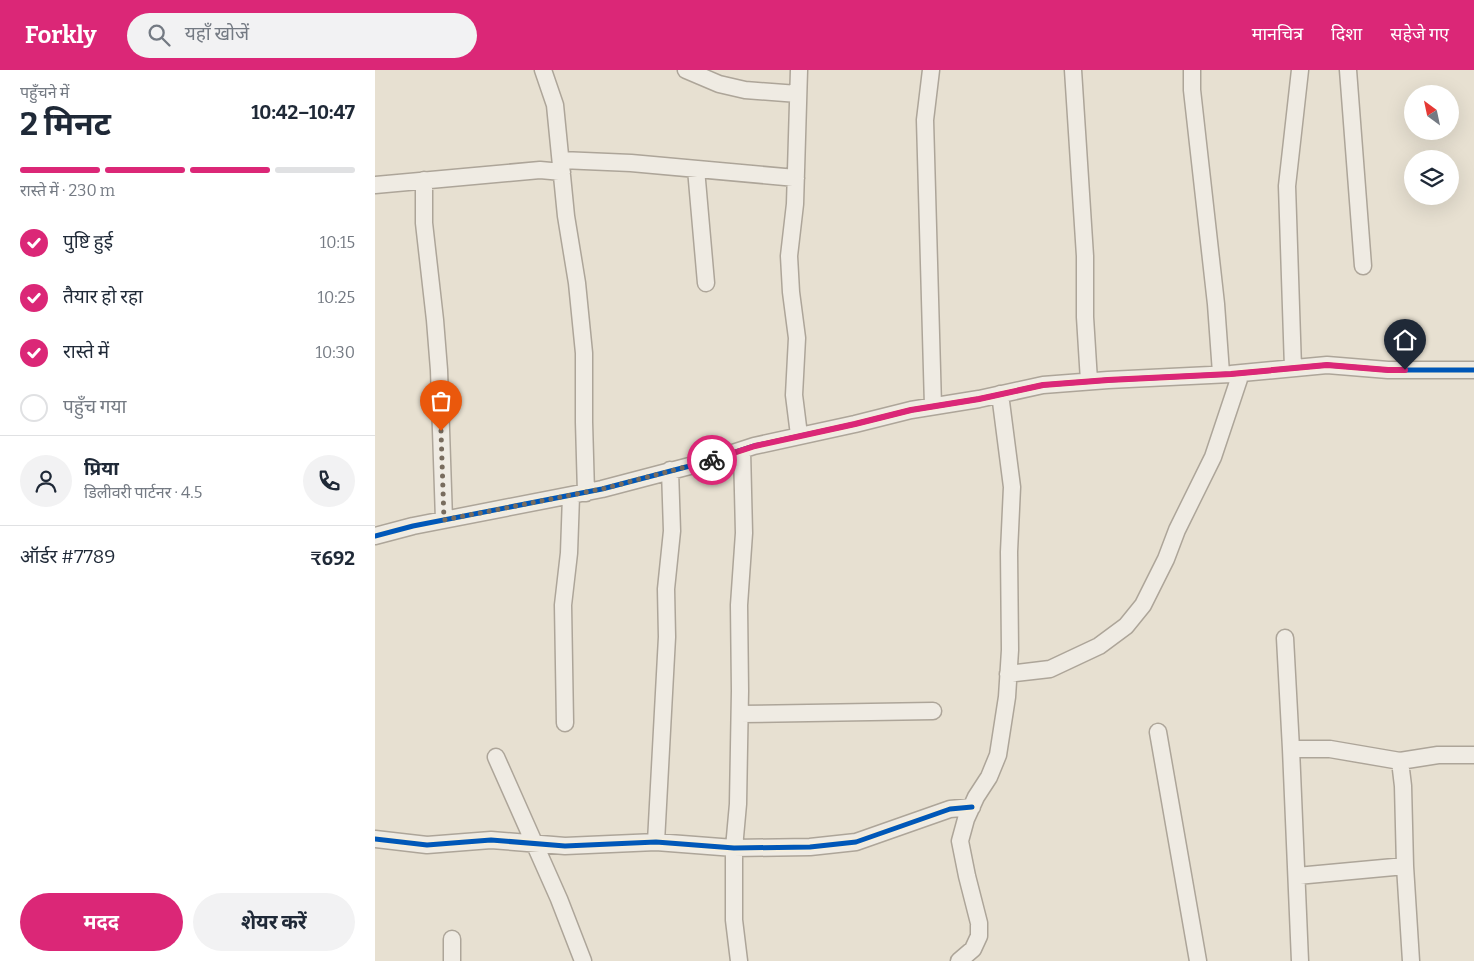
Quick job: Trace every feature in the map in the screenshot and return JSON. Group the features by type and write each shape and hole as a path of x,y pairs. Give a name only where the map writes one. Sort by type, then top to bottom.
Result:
{"street":[{"path":"543,70 555,105 566,216 577,283 584,353 583,422 578,494 563,605 565,723"},
{"path":"686,70 719,84 745,90 798,94"},
{"path":"799,70 795,204 789,256 791,292 797,338 794,395 799,436"},
{"path":"931,70 925,120 933,406"},
{"path":"1073,70 1085,256 1085,317 1089,381"},
{"path":"1192,70 1192,90 1216,304 1221,373"},
{"path":"1293,368 1287,186 1300,70"},
{"path":"1348,70 1363,266"},
{"path":"375,185 540,170 561,166 631,163 795,178"},
{"path":"696,169 706,282"},
{"path":"424,180 424,224 439,370 444,520"},
{"path":"375,536 444,520 578,494 799,436 933,406 1043,385 1241,373 1327,365 1388,370 1474,370"},
{"path":"1008,674 1051,669 1099,646 1126,626 1143,605 1213,457 1241,373"},
{"path":"959,961 973,949 979,936 979,923 960,841 966,819 998,755 1007,698 1010,650 1009,552 1012,487 1000,394"},
{"path":"739,961 734,920 734,848 738,804 740,714 739,605 744,533 741,450"},
{"path":"656,842 667,637 666,589 671,531 670,470"},
{"path":"1285,638 1300,961"},
{"path":"740,714 933,711"},
{"path":"1158,732 1197,961"},
{"path":"1291,749 1330,749 1400,760 1438,755 1474,755"},
{"path":"496,758 559,898 583,961"},
{"path":"1400,760 1403,786 1405,866 1411,961"},
{"path":"375,839 427,846 491,840 565,846 656,842 734,848 810,847 856,842 950,808 972,806"},
{"path":"1297,876 1405,866"},
{"path":"452,939 453,961"}],"cycle path":[{"path":"375,536 413,526 602,489 705,462 754,446 911,410 979,399 1043,385 1231,374 1327,365 1388,370 1474,370"},
{"path":"375,839 427,845 491,840 565,846 656,842 734,848 810,847 856,842 950,809 972,807"}],"way so far":[{"path":"441,431 444,520 602,489 712,460"}],"route":[{"path":"712,460 755,446 911,410 979,399 1043,385 1221,373 1231,374 1327,365 1405,370"}]}
